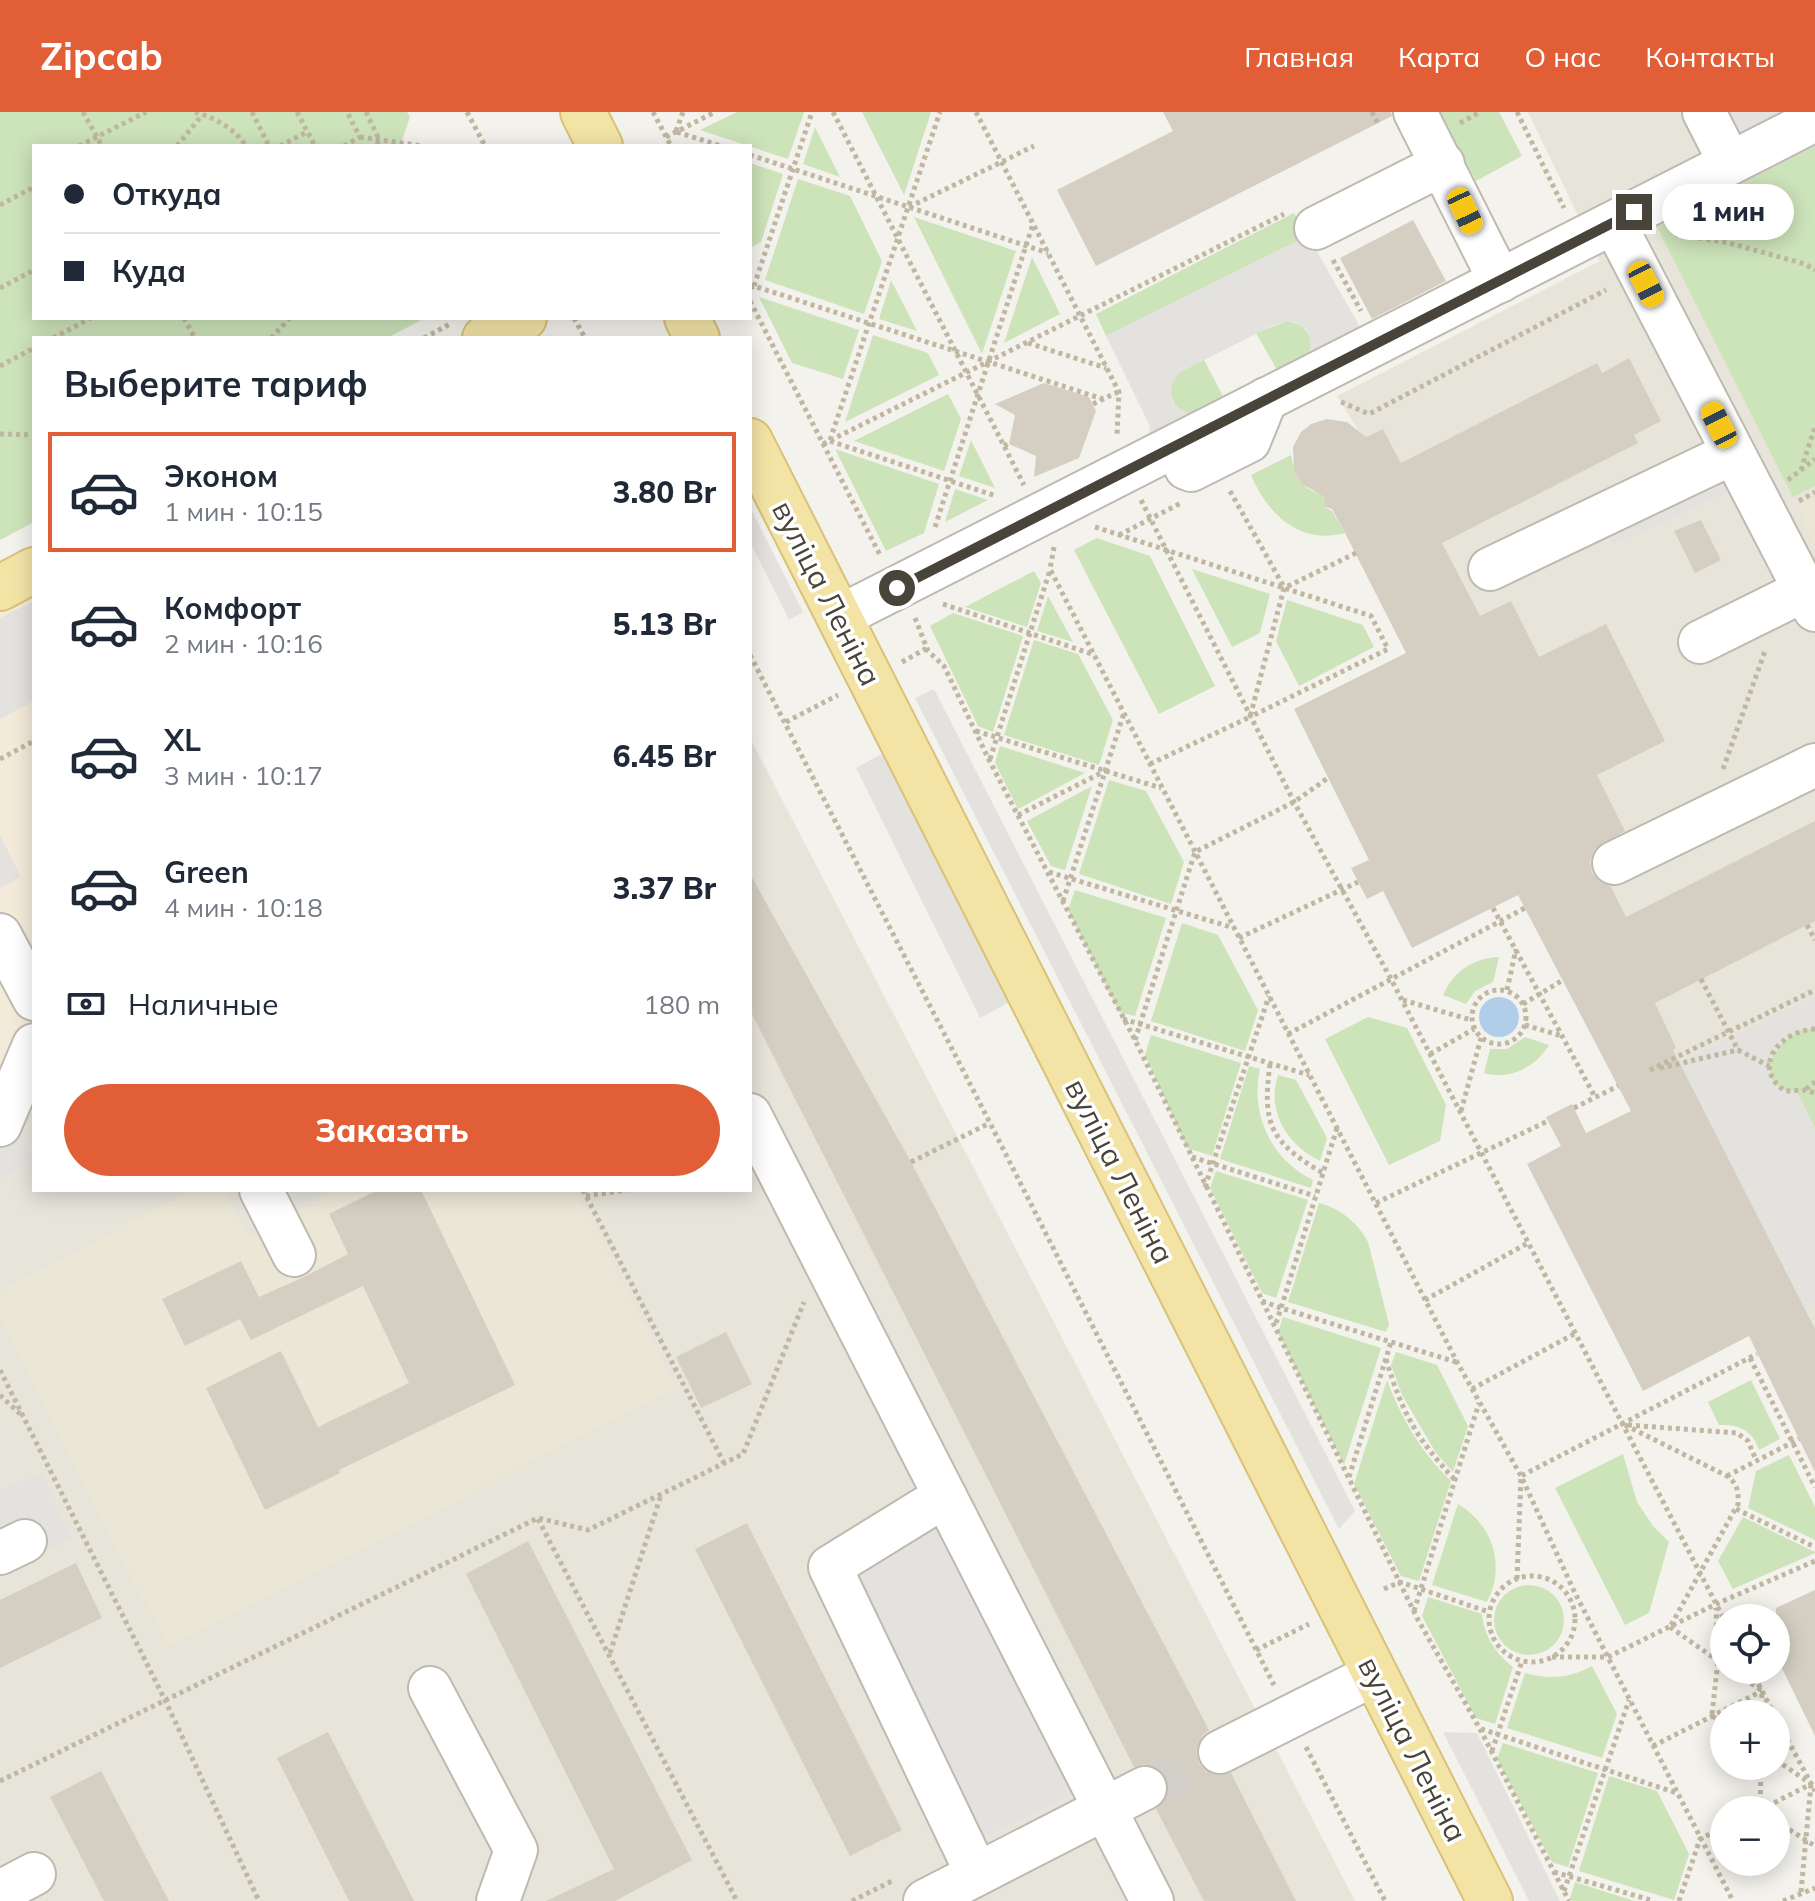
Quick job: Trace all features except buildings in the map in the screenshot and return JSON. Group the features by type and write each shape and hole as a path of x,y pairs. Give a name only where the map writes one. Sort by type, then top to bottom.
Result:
{"main road":[{"path":"583,112 599,144"},
{"path":"489,336 520,320"},
{"name":"вуліца Леніна","path":"752,445 1490,1901"},
{"path":"0,588 32,571"}],"street":[{"path":"1704,112 1730,163"},
{"path":"839,617 1815,120"},
{"path":"1316,228 1422,134 1500,281"},
{"path":"1614,223 1810,600 1700,642"},
{"path":"1490,569 1733,453"},
{"path":"1614,863 1815,765"},
{"path":"0,935 32,995"},
{"path":"0,1125 32,1050"},
{"path":"752,1119 1152,1901"},
{"path":"262,1192 294,1255"},
{"path":"945,1496 830,1567 977,1874"},
{"path":"1220,1752 1375,1674"},
{"path":"430,1688 516,1850 498,1901"},
{"path":"925,1901 1145,1788"}],"path":[{"path":"83,112 101,144"},
{"path":"82,144 146,112"},
{"path":"195,112 214,118 245,144"},
{"path":"252,112 268,144"},
{"path":"297,112 314,144"},
{"path":"347,112 360,137"},
{"path":"366,112 378,142"},
{"path":"467,112 484,144"},
{"path":"653,112 670,144"},
{"path":"676,132 683,112"},
{"path":"666,137 715,112"},
{"path":"812,112 752,287 1103,399"},
{"path":"833,112 1026,488"},
{"path":"826,442 940,112"},
{"path":"976,112 1119,392 1135,466 1151,519 1294,802 1391,979 1716,1604 1815,1561"},
{"path":"1372,112 1422,134 1480,112"},
{"path":"1517,112 1564,208"},
{"path":"180,144 205,113"},
{"path":"284,144 307,132"},
{"path":"676,132 715,144"},
{"path":"348,144 360,137 400,144"},
{"path":"908,207 1034,146"},
{"path":"752,156 1048,253"},
{"path":"0,205 32,188"},
{"path":"826,442 1303,204 1364,317"},
{"path":"932,535 1034,224"},
{"path":"1675,234 1729,243 1805,264 1815,270"},
{"path":"0,288 32,271"},
{"path":"1338,401 1369,414 1606,290"},
{"path":"752,305 826,442 882,560"},
{"path":"57,336 87,320"},
{"path":"273,336 288,320"},
{"path":"428,336 457,320"},
{"path":"1027,342 1107,368"},
{"path":"0,366 32,349"},
{"path":"1093,404 1119,392"},
{"path":"1801,471 1815,427"},
{"path":"0,434 32,435"},
{"path":"826,442 1005,499"},
{"path":"1004,446 1011,442"},
{"path":"1788,480 1815,459"},
{"path":"1225,482 1284,588 1250,717"},
{"path":"1118,535 1188,500"},
{"path":"1091,526 1371,616 1388,649 1150,764"},
{"path":"989,760 1050,569 1054,544 1040,552"},
{"path":"1284,588 1356,553"},
{"path":"1050,569 1457,1362 1521,1476 1574,1591 1733,1901"},
{"path":"956,596 942,604 1095,655"},
{"path":"928,611 914,618 927,648 944,666 989,760 1135,1040 1414,1612 1480,1729 1569,1901"},
{"path":"1720,776 1767,643"},
{"path":"897,664 927,648"},
{"path":"752,661 786,722 1385,1901"},
{"path":"786,722 841,693"},
{"path":"1063,902 1124,712"},
{"path":"975,731 1162,788"},
{"path":"0,759 32,742"},
{"path":"1018,815 1105,771"},
{"path":"1135,1040 1195,852 1294,802 1328,778"},
{"path":"1048,872 1234,928"},
{"path":"1239,938 1358,882"},
{"path":"1493,908 1595,1097"},
{"path":"1288,1034 1525,908"},
{"path":"1807,925 1815,940"},
{"path":"1507,990 1516,948"},
{"path":"1701,979 1738,1050 1769,1066"},
{"path":"1523,1004 1563,980"},
{"path":"1507,990 1523,1004 1525,1025 1512,1041 1501,1044 1481,1038 1471,1020 1472,1008 1486,992 1507,990"},
{"path":"1738,1050 1650,1070 1815,990"},
{"path":"1205,1187 1269,995"},
{"path":"1401,1000 1471,1020"},
{"path":"1123,1019 1310,1076"},
{"path":"1525,1025 1564,1037"},
{"path":"1430,1054 1474,1029"},
{"path":"1815,1029 1803,1029 1789,1035 1771,1057 1769,1066 1771,1078 1785,1091 1815,1093"},
{"path":"1460,1112 1481,1038"},
{"path":"1270,1064 1266,1092 1269,1119 1278,1140 1296,1157 1323,1173"},
{"path":"1805,1090 1815,1082"},
{"path":"1574,1108 1618,1086"},
{"path":"1375,1203 1548,1121"},
{"path":"911,1162 990,1123"},
{"path":"1274,1327 1337,1128"},
{"path":"1191,1157 1315,1196"},
{"path":"585,1193 724,1463"},
{"path":"1425,1300 1528,1243"},
{"path":"0,1781 538,1518 588,1530 743,1454 822,1257"},
{"path":"1261,1301 1457,1362"},
{"path":"1472,1389 1576,1333"},
{"path":"1349,1478 1391,1342"},
{"path":"1521,1476 1757,1354"},
{"path":"1386,1358 1394,1385 1417,1436 1455,1480"},
{"path":"1750,1358 1796,1441 1815,1487"},
{"path":"0,1370 165,1700 259,1901"},
{"path":"0,1395 23,1417"},
{"path":"1414,1612 1479,1402"},
{"path":"1623,1424 1737,1433 1748,1441 1756,1460"},
{"path":"1623,1424 1727,1476 1736,1485 1739,1495 1736,1509 1670,1627"},
{"path":"1727,1476 1796,1441"},
{"path":"1517,1579 1521,1476"},
{"path":"610,1655 661,1494"},
{"path":"1736,1509 1815,1547"},
{"path":"538,1518 737,1901"},
{"path":"1531,1576 1545,1578 1567,1595 1573,1608 1575,1622 1571,1636 1563,1648 1542,1661 1522,1661 1510,1656 1493,1637 1489,1612 1499,1591 1517,1579 1531,1576"},
{"path":"1384,1589 1400,1582 1489,1612"},
{"path":"1567,1595 1574,1591"},
{"path":"1552,1657 1608,1657 1710,1607"},
{"path":"1256,1650 1309,1624"},
{"path":"1670,1627 1710,1655"},
{"path":"1491,1752 1522,1661"},
{"path":"1752,1684 1762,1691"},
{"path":"1758,1684 1767,1700"},
{"path":"1743,1700 1762,1691"},
{"path":"1762,1691 1762,1700"},
{"path":"1564,1892 1629,1699"},
{"path":"1653,1746 1710,1716"},
{"path":"1480,1729 1678,1793"},
{"path":"1790,1744 1815,1791"},
{"path":"1790,1770 1811,1784"},
{"path":"1761,1780 1760,1810 1811,1784"},
{"path":"1801,1892 1811,1784"},
{"path":"1790,1830 1815,1846"},
{"path":"1679,1901 1700,1839 1710,1834"},
{"path":"1553,1871 1654,1901"},
{"path":"1783,1901 1815,1888"}],"shaded area":[{"path":"1528,112 1815,112 1815,1355 1603,940 1405,471 1383,429 1363,438 1337,396 1600,261"},
{"path":"1704,112 1812,112 1726,156"},
{"path":"1308,236 1363,332 1305,360 1311,347 1308,331 1295,322 1273,325 1179,373 1171,386 1172,401 1190,414 1205,413 1148,437 1150,426 1106,336"},
{"path":"1722,472 1731,491 1612,545 1604,526"},
{"path":"1815,497 1815,543 1797,506"},
{"path":"752,511 803,612 789,620 752,546"},
{"path":"32,593 32,1112 0,1129 0,609"},
{"path":"32,602 32,702 0,719 0,618"},
{"path":"934,689 1355,1511 1339,1529 915,698"},
{"path":"752,742 1355,1901 0,1901 0,1129 32,1112 32,1192 752,1192"},
{"path":"885,752 1010,1002 980,1018 856,768"},
{"path":"0,835 21,877 0,888"},
{"path":"1815,996 1815,1029 1803,1029 1789,1035 1771,1057 1769,1066 1771,1078 1777,1086 1785,1091 1797,1091 1815,1128 1815,1304 1805,1309 1689,1082 1652,1076"},
{"path":"21,1131 32,1163 0,1179 0,1141"},
{"path":"188,1192 224,1192 247,1237 333,1192 576,1192 675,1389 168,1647 0,1318 0,1292"},
{"path":"262,1192 323,1192 274,1217"},
{"path":"41,1472 72,1538 0,1574 0,1491"},
{"path":"955,1515 1093,1785 963,1846 847,1583"},
{"path":"1443,1732 1477,1733 1560,1901 1529,1901"}],"green space":[{"path":"0,112 407,112 410,117 401,144 32,144 32,320 421,320 391,336 32,336 32,523 0,540"},
{"path":"737,112 804,112 788,159 752,147 752,144 742,144 700,130"},
{"path":"862,112 931,112 904,195"},
{"path":"1439,112 1499,112 1522,156 1476,181"},
{"path":"815,127 840,177 803,164"},
{"path":"1815,146 1815,486 1793,497 1657,227"},
{"path":"752,164 783,174 761,242 752,247"},
{"path":"798,179 850,196 882,261 864,314 765,280"},
{"path":"1294,213 1308,236 1106,336 1096,314"},
{"path":"914,217 1016,251 982,354"},
{"path":"1032,257 1060,314 1004,343"},
{"path":"891,280 917,331 879,319"},
{"path":"759,297 859,330 843,379 792,363"},
{"path":"1287,321 1305,329 1312,345 1304,361 1280,375 1256,333"},
{"path":"873,335 928,353 939,375 845,422"},
{"path":"1204,360 1226,402 1209,411 1191,414 1179,409 1172,399 1172,381 1182,370"},
{"path":"948,394 961,419 944,471 854,441"},
{"path":"971,440 995,488 959,476"},
{"path":"835,449 939,484 924,533 886,551"},
{"path":"1291,455 1301,482 1325,495 1323,506 1332,511 1345,533 1314,535 1300,530 1288,524 1267,503 1251,475"},
{"path":"955,489 988,500 945,522"},
{"path":"1097,538 1150,556 1215,686 1159,714 1074,550"},
{"path":"1192,569 1270,594 1260,633 1232,647"},
{"path":"1034,571 1041,583 1027,627 965,607"},
{"path":"1048,596 1073,642 1037,631"},
{"path":"1287,600 1363,625 1374,647 1299,686 1276,641"},
{"path":"953,613 1023,636 993,732 978,726 930,626"},
{"path":"1034,640 1078,654 1113,720 1099,765 1004,735"},
{"path":"1000,746 1085,773 1018,809 995,763"},
{"path":"1109,780 1146,791 1184,862 1171,904 1079,874"},
{"path":"1092,786 1065,870 1051,866 1027,821"},
{"path":"1075,890 1166,918 1135,1016 1119,1012 1068,910"},
{"path":"1182,923 1218,935 1258,1010 1245,1051 1151,1021"},
{"path":"1499,957 1493,982 1475,991 1466,1004 1443,995 1465,967"},
{"path":"1368,1017 1407,1028 1446,1105 1440,1141 1389,1165 1325,1039"},
{"path":"1803,1029 1815,1029 1815,1128 1797,1092 1782,1089 1773,1083 1769,1074 1770,1064 1782,1044"},
{"path":"1151,1035 1241,1063 1212,1156 1187,1148 1145,1055"},
{"path":"1525,1037 1549,1045 1537,1060 1521,1070 1503,1075 1484,1073 1490,1049 1507,1049"},
{"path":"1249,1066 1260,1069 1258,1103 1267,1134 1286,1160 1313,1180 1311,1188 1220,1159"},
{"path":"1278,1075 1296,1080 1327,1138 1320,1161 1298,1146 1282,1126 1275,1101"},
{"path":"1216,1171 1308,1200 1276,1298 1262,1293 1210,1188"},
{"path":"1319,1203 1348,1217 1368,1242 1389,1324 1386,1332 1288,1302"},
{"path":"1283,1317 1381,1348 1344,1465 1278,1333"},
{"path":"1396,1352 1437,1365 1468,1426 1453,1472 1436,1453 1402,1395 1391,1365"},
{"path":"1387,1380 1413,1434 1451,1481 1419,1581 1401,1576 1354,1484"},
{"path":"1751,1380 1780,1439 1759,1450 1749,1433 1719,1425 1708,1402"},
{"path":"1623,1454 1637,1502 1653,1526 1669,1542 1649,1613 1625,1625 1555,1488"},
{"path":"1789,1455 1815,1507 1815,1540 1748,1508 1756,1471"},
{"path":"1458,1504 1480,1523 1493,1547 1495,1574 1487,1602 1432,1585"},
{"path":"1743,1517 1815,1553 1733,1589 1718,1561"},
{"path":"1529,1585 1554,1595 1564,1620 1554,1645 1529,1655 1504,1645 1494,1620 1504,1595"},
{"path":"1428,1597 1482,1614 1492,1644 1513,1667 1495,1724 1476,1718 1422,1616"},
{"path":"1592,1666 1617,1714 1602,1758 1507,1728 1525,1673 1560,1677"},
{"path":"1503,1743 1598,1773 1568,1867 1552,1862 1497,1759"},
{"path":"1609,1776 1657,1791 1689,1854 1674,1900 1579,1871"},
{"path":"1575,1882 1634,1901 1572,1901 1570,1898"}],"water":[{"path":"1499,997 1513,1003 1519,1017 1513,1031 1499,1037 1485,1031 1479,1017 1485,1003"}],"tunnel":[{"path":"1145,1788 1220,1752"}],"route":[{"path":"897,588 1634,212"}]}
